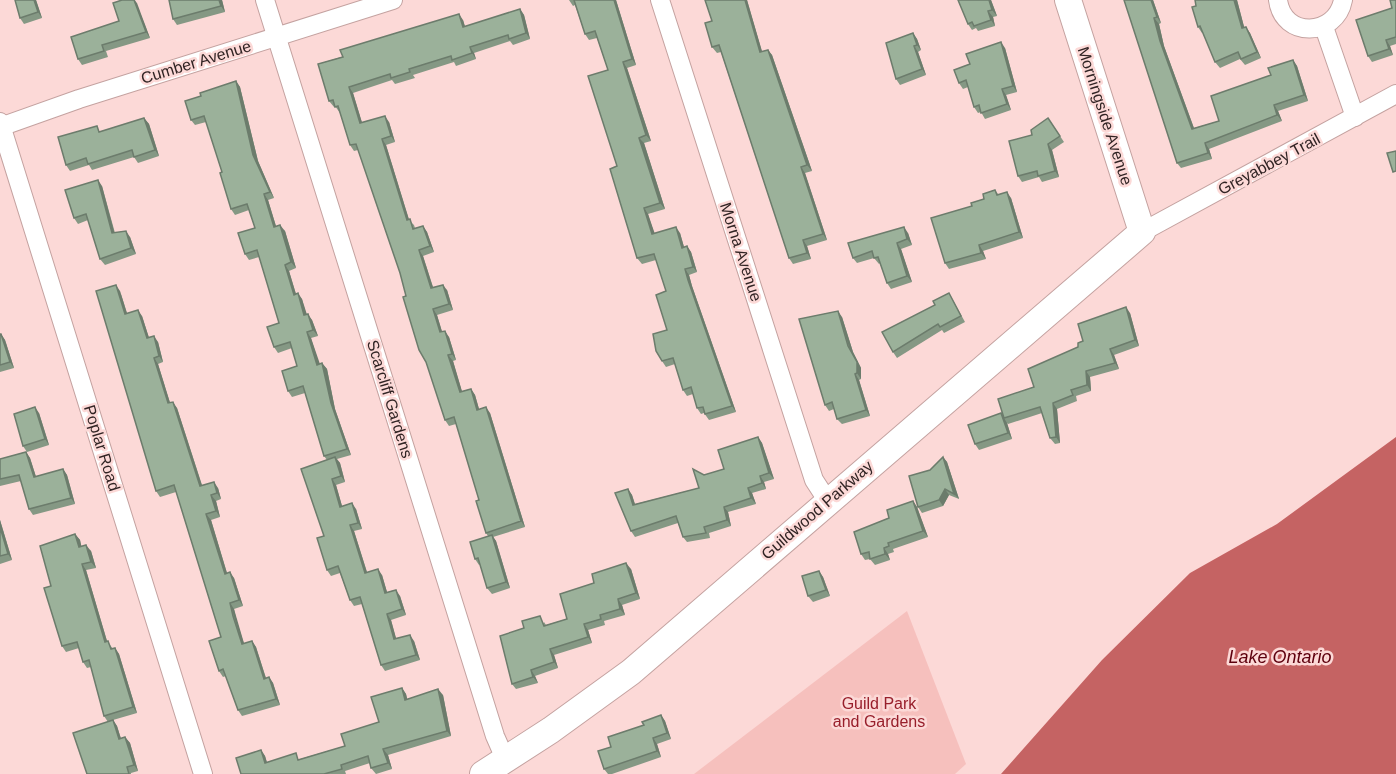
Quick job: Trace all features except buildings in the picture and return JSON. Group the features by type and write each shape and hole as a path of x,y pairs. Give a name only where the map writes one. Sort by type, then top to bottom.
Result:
{"street":[{"name":"Scarcliff Gardens","path":"265,0 495,736 506,761"},
{"name":"Cumber Avenue","path":"0,125 393,0"},
{"name":"Morna Avenue","path":"660,0 814,480 827,500"},
{"name":"Morningside Avenue","path":"1068,0 1142,232"},
{"path":"1278,0 1282,13 1297,27 1307,30 1324,27 1335,18 1342,0"},
{"path":"1324,27 1355,117"},
{"name":"Greyabbey Trail","path":"1142,232 1396,94"},
{"name":"Poplar Road","path":"0,125 203,774"},
{"name":"Guildwood Parkway","path":"483,774 506,761 631,672 827,500 1142,232"}],"green space":[{"name":"Guild Park and Gardens","path":"907,611 966,764 955,774 694,774"}],"water":[{"name":"Lake Ontario","path":"1396,437 1396,774 1001,774 1102,660 1190,573 1277,524"}]}
